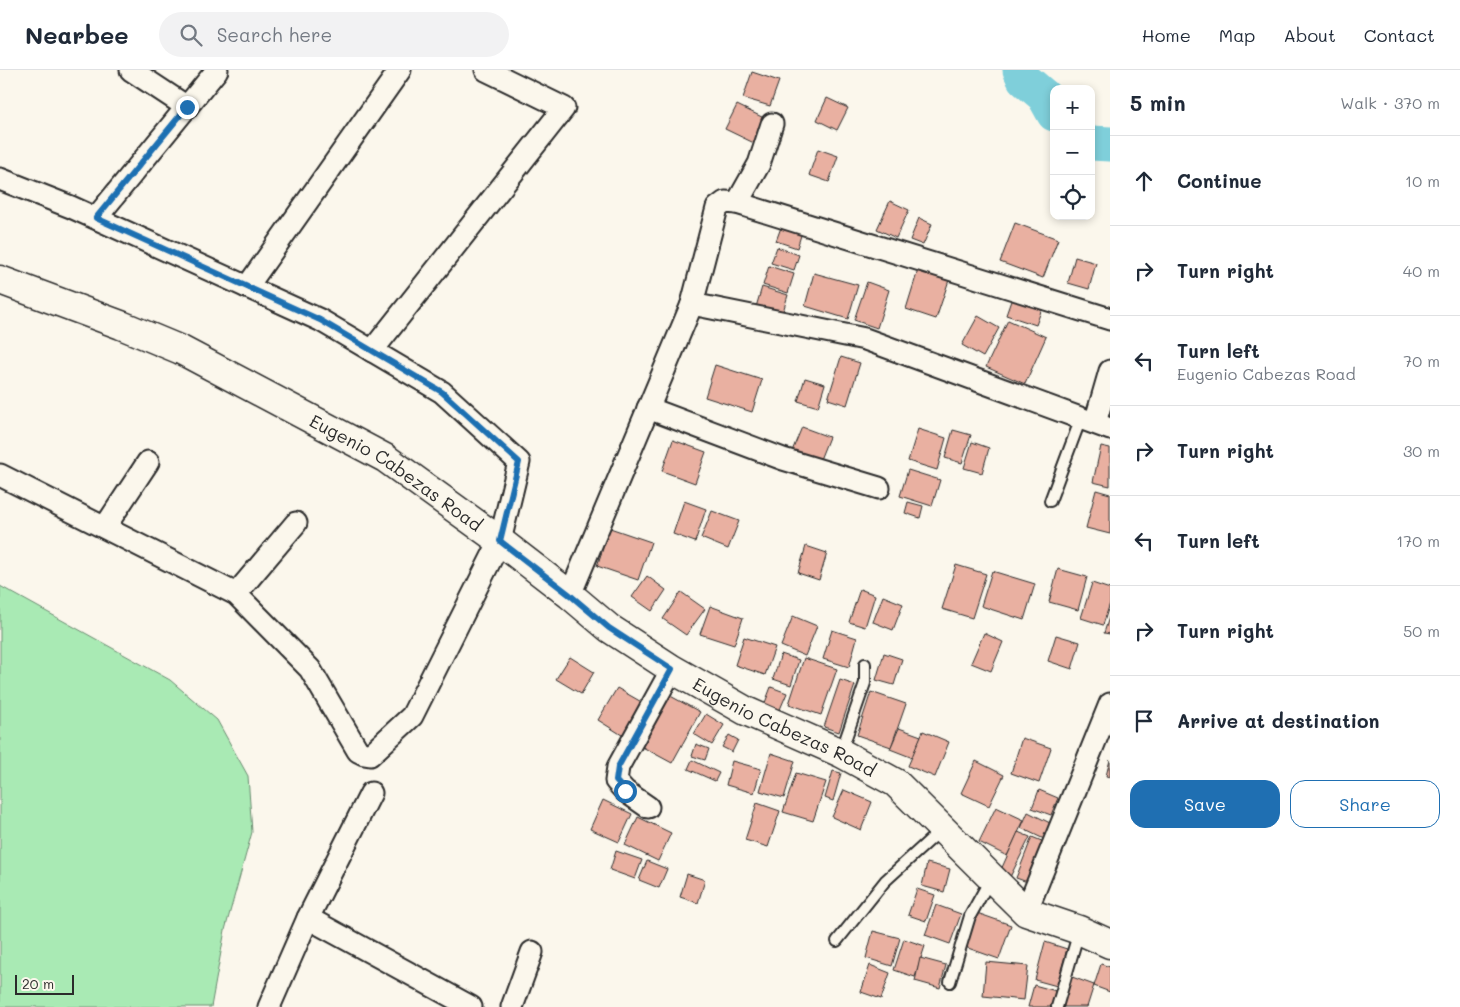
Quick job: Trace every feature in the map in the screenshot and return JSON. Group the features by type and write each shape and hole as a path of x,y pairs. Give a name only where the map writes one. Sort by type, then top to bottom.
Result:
{"street":[{"path":"131,70 187,107"},
{"path":"96,218 217,70"},
{"path":"247,287 400,70"},
{"path":"372,351 564,108 486,70"},
{"path":"737,203 759,164 772,124"},
{"path":"0,179 96,218 320,320 442,392 519,462 500,541 412,716 370,755 358,751 310,670 236,594 0,475"},
{"path":"570,595 692,304 718,208 725,202 737,203 1110,319"},
{"name":"Eugenio Cabezas Road","path":"0,280 180,350 384,458 500,541 609,628 672,669 746,711 841,753 896,783 1026,912 1080,930 1110,944"},
{"path":"692,304 865,339 1095,423 1110,371"},
{"path":"648,408 783,459 879,488"},
{"path":"105,527 148,462"},
{"path":"236,594 296,523"},
{"path":"648,807 625,791 616,781 618,767 672,669"},
{"path":"1026,912 1110,704"},
{"path":"269,1007 308,918 371,793"},
{"path":"308,918 471,1007"},
{"path":"512,1007 532,952"}],"lane":[{"path":"1050,501 1095,423"},
{"path":"841,753 865,683 864,664"},
{"path":"837,940 885,881 942,828"},
{"path":"950,982 970,916 992,877"},
{"path":"1057,1007 1080,930"}],"green space":[{"path":"0,586 170,680 217,720 248,776 252,832 225,930 211,1007 0,1007"}],"building":[{"path":"752,72 779,81 770,106 743,98"},
{"path":"827,98 848,108 837,130 817,120"},
{"path":"737,105 766,119 754,143 725,129"},
{"path":"818,149 838,156 829,182 809,175"},
{"path":"890,201 909,210 896,238 877,229"},
{"path":"919,218 932,224 923,245 910,240"},
{"path":"783,222 803,229 797,248 776,241"},
{"path":"1015,223 1058,239 1043,278 1000,262"},
{"path":"777,247 799,255 794,270 771,263"},
{"path":"1075,257 1096,263 1089,289 1068,283"},
{"path":"769,266 794,274 788,293 763,285"},
{"path":"918,270 949,280 936,319 906,309"},
{"path":"814,273 858,285 848,319 805,306"},
{"path":"867,282 889,290 877,328 854,320"},
{"path":"762,287 788,295 782,315 756,307"},
{"path":"1014,292 1044,303 1036,325 1006,315"},
{"path":"978,316 999,328 983,357 962,345"},
{"path":"1008,320 1046,337 1025,384 986,367"},
{"path":"841,357 860,363 847,405 828,399"},
{"path":"715,365 762,380 752,412 705,397"},
{"path":"805,378 825,384 818,407 798,401"},
{"path":"802,427 829,437 817,467 790,456"},
{"path":"918,429 946,438 937,470 908,461"},
{"path":"953,430 971,435 962,463 945,458"},
{"path":"673,440 706,452 695,483 662,471"},
{"path":"972,442 989,448 982,473 964,468"},
{"path":"1101,446 1110,448 1110,486 1093,482"},
{"path":"908,470 940,480 932,506 900,496"},
{"path":"1096,490 1110,494 1110,534 1086,528"},
{"path":"684,501 706,509 695,542 673,534"},
{"path":"908,502 923,506 920,518 905,513"},
{"path":"712,511 739,521 728,549 701,538"},
{"path":"610,528 651,542 638,580 597,566"},
{"path":"806,546 827,553 819,580 798,573"},
{"path":"956,565 986,574 972,618 942,609"},
{"path":"1058,569 1087,577 1078,610 1049,602"},
{"path":"992,571 1035,584 1024,620 981,606"},
{"path":"647,576 666,590 652,611 632,597"},
{"path":"1092,583 1110,589 1110,603 1103,625 1081,618"},
{"path":"860,589 875,595 865,627 849,622"},
{"path":"681,592 705,609 686,635 663,619"},
{"path":"883,596 903,604 893,630 873,622"},
{"path":"710,606 743,618 734,645 700,634"},
{"path":"1110,614 1110,634 1104,633"},
{"path":"793,616 817,626 805,656 781,646"},
{"path":"832,630 857,638 849,667 823,659"},
{"path":"984,633 1003,642 991,671 971,663"},
{"path":"1056,635 1080,642 1072,669 1048,661"},
{"path":"744,637 775,647 765,675 735,665"},
{"path":"884,653 902,659 894,685 876,680"},
{"path":"781,654 799,660 791,685 773,679"},
{"path":"570,657 594,672 581,694 556,679"},
{"path":"804,658 837,669 821,715 789,704"},
{"path":"840,680 855,685 839,732 824,727"},
{"path":"771,687 787,693 778,714 763,708"},
{"path":"617,688 645,704 625,737 598,720"},
{"path":"663,692 700,712 672,763 635,743"},
{"path":"871,692 906,704 891,747 857,735"},
{"path":"706,714 724,725 712,745 694,734"},
{"path":"899,728 921,736 913,758 890,749"},
{"path":"923,731 949,742 935,777 908,766"},
{"path":"729,735 738,740 732,752 722,747"},
{"path":"1022,738 1051,748 1039,783 1011,773"},
{"path":"696,744 709,749 705,760 692,756"},
{"path":"771,753 795,761 784,798 760,791"},
{"path":"692,760 719,773 715,781 688,769"},
{"path":"1110,760 1110,777 1106,776"},
{"path":"732,761 761,769 754,793 726,785"},
{"path":"976,761 1004,775 989,806 961,793"},
{"path":"833,771 841,773 833,801 825,798"},
{"path":"796,773 826,782 813,821 783,812"},
{"path":"844,790 872,802 861,830 832,817"},
{"path":"1039,790 1058,798 1051,815 1032,808"},
{"path":"603,800 632,814 619,842 590,829"},
{"path":"757,803 780,811 768,847 745,840"},
{"path":"996,807 1024,820 1007,856 979,842"},
{"path":"1028,812 1052,824 1044,839 1021,828"},
{"path":"638,817 671,833 658,861 625,845"},
{"path":"1018,832 1030,837 1010,877 1000,872"},
{"path":"1032,837 1049,844 1033,884 1016,878"},
{"path":"616,851 642,860 635,879 610,870"},
{"path":"647,861 667,869 659,888 639,880"},
{"path":"927,863 950,869 944,892 922,886"},
{"path":"687,874 705,880 698,903 680,897"},
{"path":"917,889 935,895 926,921 908,915"},
{"path":"936,905 961,914 950,944 925,935"},
{"path":"977,913 1011,925 999,959 965,947"},
{"path":"873,931 900,938 892,966 866,958"},
{"path":"904,939 925,946 915,977 894,970"},
{"path":"1045,942 1067,949 1057,986 1035,980"},
{"path":"920,958 946,965 940,988 915,981"},
{"path":"986,962 1028,966 1024,1000 983,996"},
{"path":"1101,964 1110,967 1110,992 1094,986"},
{"path":"870,965 890,973 881,999 861,992"},
{"path":"1072,977 1094,985 1087,1007 1062,1007"},
{"path":"1034,985 1056,991 1051,1007 1028,1007"}],"waterway":[{"path":"1020,70 1024,79 1044,96 1050,107"},
{"path":"1095,143 1110,144"}],"route":[{"path":"187,107 96,218 320,320 442,392 519,462 500,541 609,628 672,669 618,767 616,781 625,791"}]}
